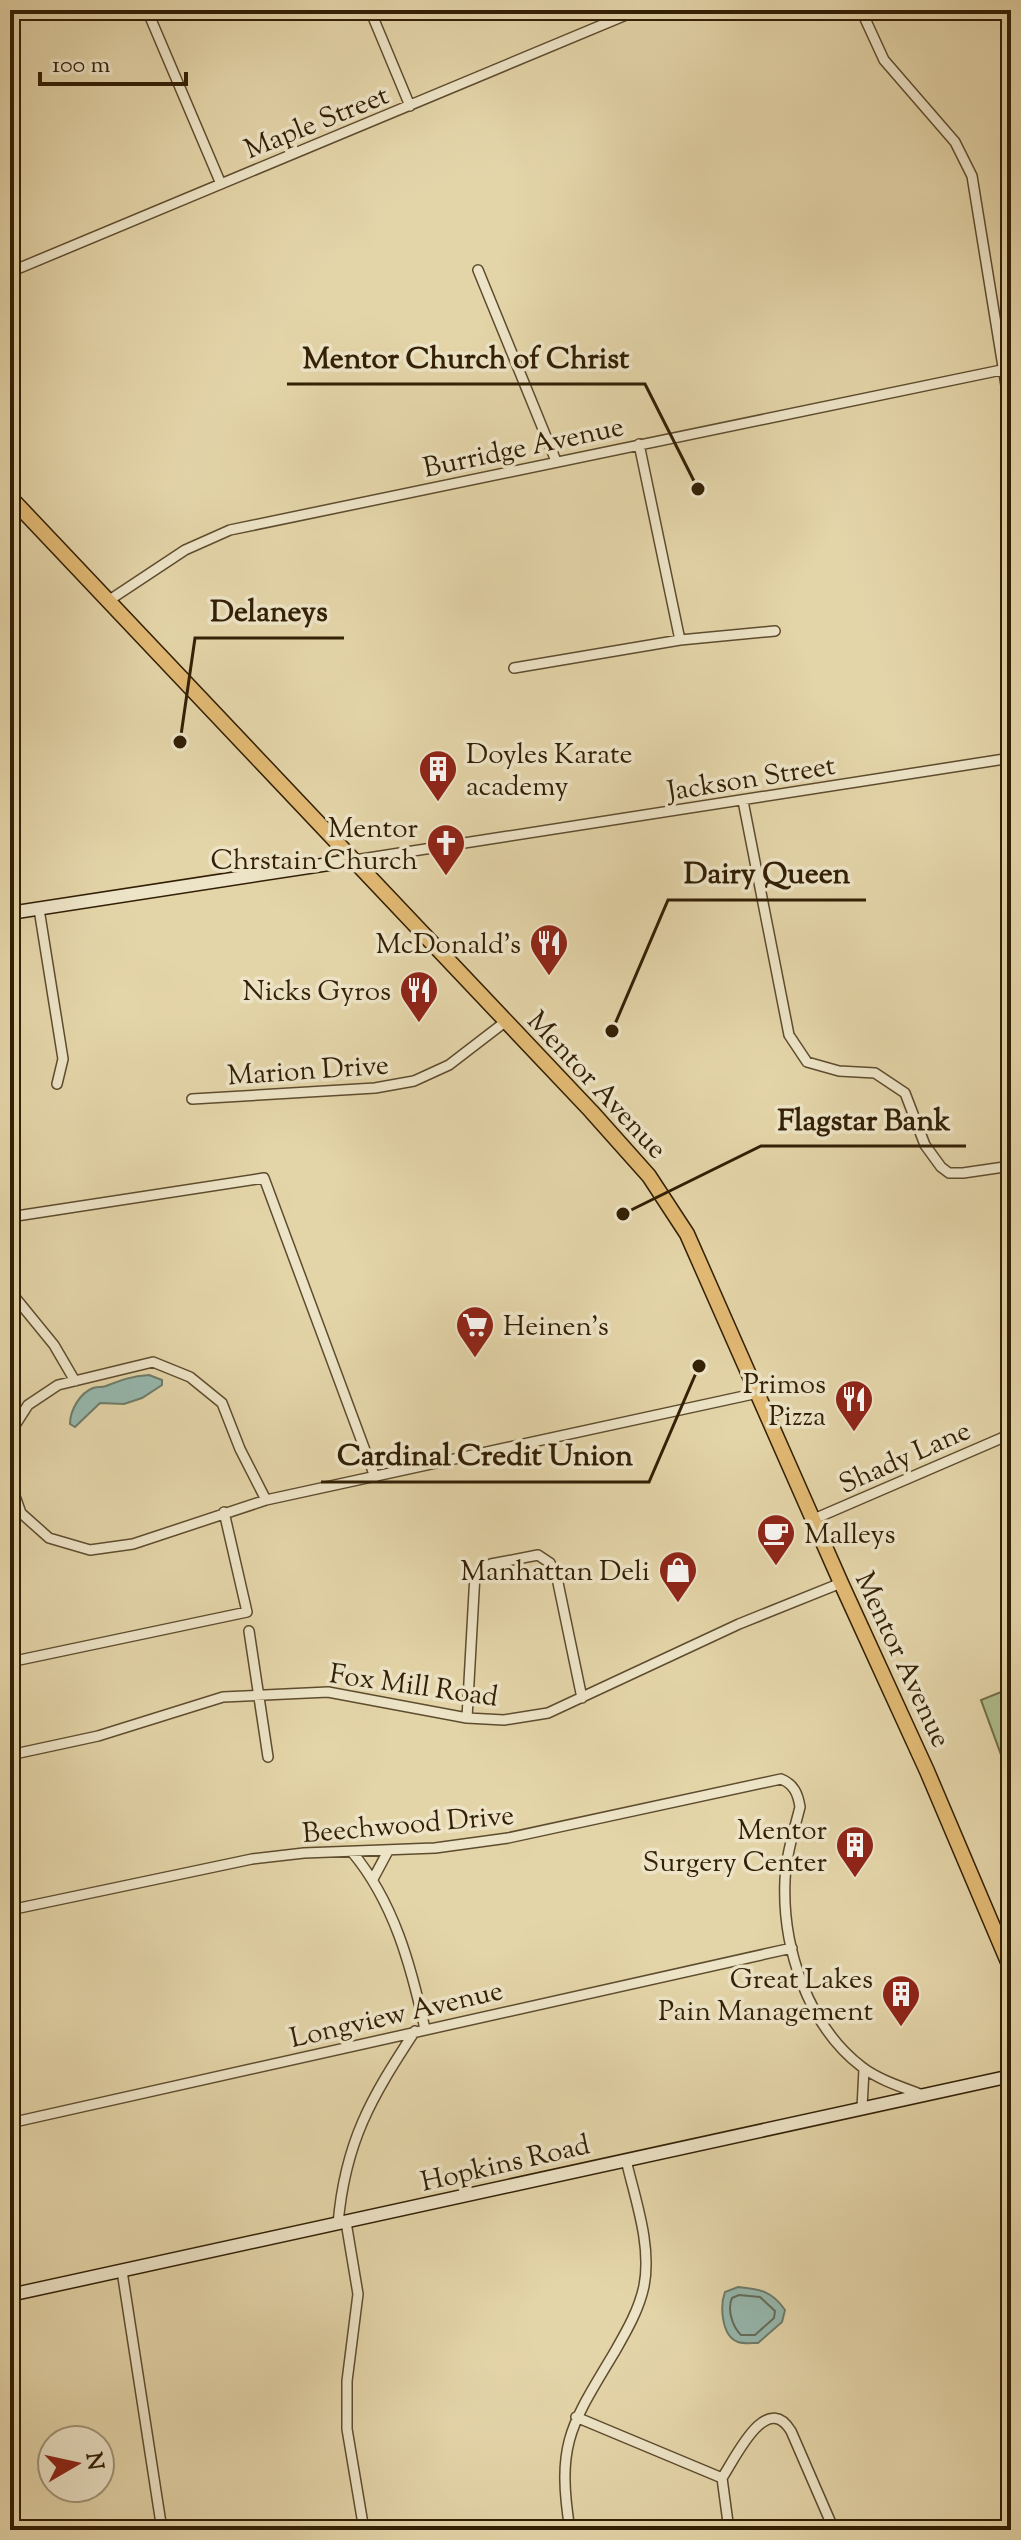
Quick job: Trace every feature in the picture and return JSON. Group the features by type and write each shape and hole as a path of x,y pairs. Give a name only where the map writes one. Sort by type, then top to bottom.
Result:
{"main road":[{"name":"Mentor Avenue","path":"10,497 635,1158 669,1203 692,1245 927,1771 1011,1969"}],"street":[{"path":"147,10 221,184"},
{"path":"370,10 410,106"},
{"name":"Maple Street","path":"10,272 638,10"},
{"path":"861,10 884,60 945,129 966,161 976,196 1008,369 1011,416"},
{"path":"478,270 556,461"},
{"name":"Burridge Avenue","path":"108,601 185,550 230,530 1008,369"},
{"path":"639,444 680,640"},
{"path":"514,668 680,640 775,631"},
{"name":"Jackson Street","path":"355,860 1011,758"},
{"path":"743,801 789,1035 807,1062 839,1071 875,1073 905,1093 925,1145 949,1173 1011,1166"},
{"path":"10,913 355,860"},
{"path":"39,909 63,1059 57,1084"},
{"name":"Marion Drive","path":"192,1099 375,1088 414,1081 449,1065 505,1022"},
{"path":"10,1217 264,1178 375,1477"},
{"path":"10,1297 14,1296 54,1345 75,1381"},
{"path":"10,1444 12,1430 28,1405 58,1385 153,1362 190,1377 222,1403 240,1449 266,1500"},
{"path":"10,1482 21,1513 49,1538 90,1550 133,1544 266,1500 758,1393"},
{"name":"Shady Lane","path":"814,1519 1011,1434"},
{"path":"10,1662 247,1612 224,1512"},
{"path":"467,1718 475,1574 491,1564 538,1555 550,1563 557,1578 582,1698"},
{"name":"Fox Mill Road","path":"10,1755 98,1736 223,1697 328,1692 467,1718 526,1718 548,1713 739,1624 841,1583"},
{"path":"249,1631 268,1757"},
{"name":"Beechwood Drive","path":"10,1910 281,1855 451,1846 540,1832 775,1778 788,1781 795,1789 800,1807 785,1881 792,1948"},
{"path":"373,1879 388,1851"},
{"path":"352,1852 373,1879 395,1925 407,1960 420,2030 365,2112 351,2149 342,2223 358,2294 347,2381 347,2429 364,2530"},
{"path":"792,1948 804,1988 821,2020 846,2053 864,2069 923,2095"},
{"name":"Longview Avenue","path":"10,2123 792,1948"},
{"path":"862,2108 864,2069"},
{"name":"Hopkins Road","path":"10,2295 1011,2076"},
{"path":"570,2530 563,2471 568,2440 576,2417 625,2334 644,2285 646,2259 642,2228 626,2160"},
{"path":"122,2271 162,2530"},
{"path":"576,2417 722,2478"},
{"path":"729,2530 722,2478 757,2425 770,2418 786,2422 834,2530"}],"green space":[{"path":"1011,1688 1011,1782 981,1700"}],"water":[{"path":"149,1375 162,1380 162,1385 142,1398 124,1404 100,1403 75,1427 70,1424 77,1403 88,1390"},
{"path":"738,2287 765,2292 785,2310 782,2322 758,2343 738,2342 732,2339 725,2327 722,2312 725,2292"}],"place":[{"name":"Mentor Church of Christ","path":"698,489"},
{"name":"Delaneys","path":"180,742"},
{"name":"Doyles Karate academy","path":"438,803"},
{"name":"Mentor Chrstain Church","path":"446,877"},
{"name":"McDonald's","path":"549,977"},
{"name":"Nicks Gyros","path":"419,1024"},
{"name":"Dairy Queen","path":"612,1031"},
{"name":"Flagstar Bank","path":"623,1214"},
{"name":"Heinen's","path":"475,1359"},
{"name":"Cardinal Credit Union","path":"699,1366"},
{"name":"Primos Pizza","path":"854,1433"},
{"name":"Malleys","path":"776,1567"},
{"name":"Manhattan Deli","path":"678,1604"},
{"name":"Mentor Surgery Center","path":"855,1879"},
{"name":"Great Lakes Pain Management","path":"901,2028"}]}
